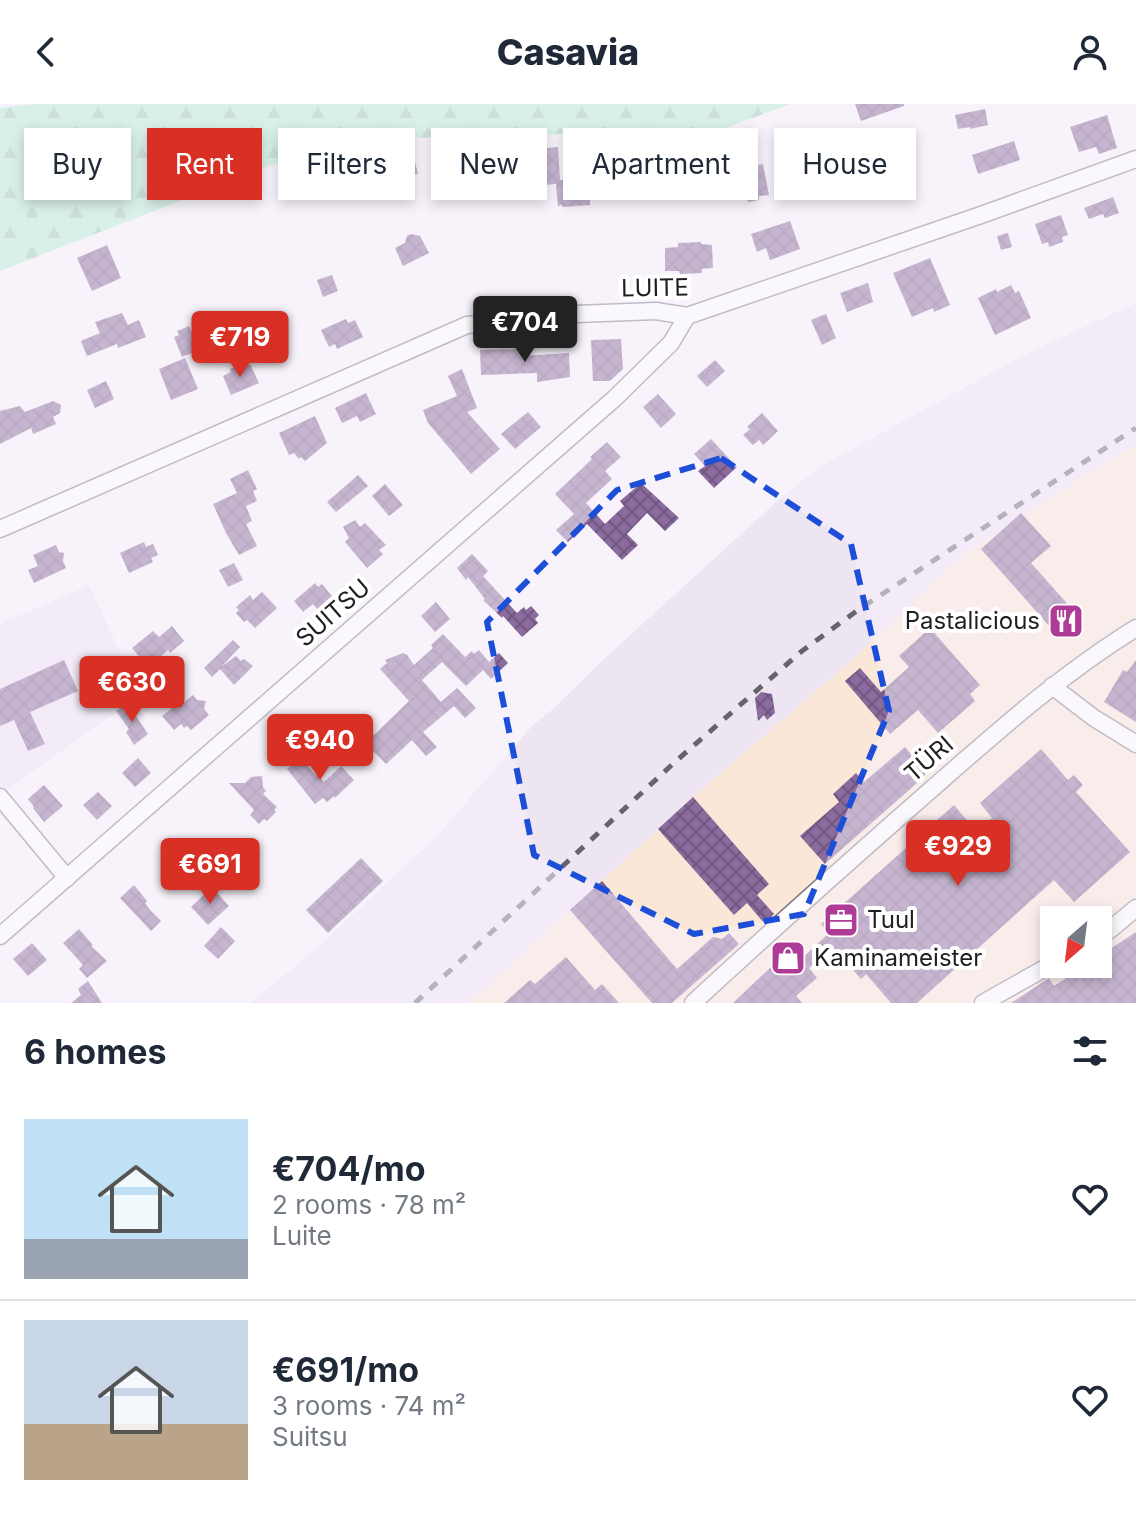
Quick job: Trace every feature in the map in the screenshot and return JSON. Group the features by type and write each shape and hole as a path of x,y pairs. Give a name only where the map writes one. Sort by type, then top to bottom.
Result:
{"street":[{"name":"LUITE","path":"0,529 467,325 576,314 656,311 687,316 1136,159"},
{"name":"SUITSU","path":"0,936 615,398 671,343 687,316"},
{"name":"TÜRI","path":"693,1003 1021,711 1099,651 1136,628"},
{"path":"1052,686 1094,718 1136,744"},
{"path":"0,797 67,878"},
{"path":"1112,928 1136,908"},
{"path":"983,1003 1040,971"}],"highlighted area":[{"path":"721,458 851,544 889,711 804,914 694,934 534,855 487,622 617,490"}],"shaded area":[{"path":"1136,303 1136,444 961,556 854,658 693,797 469,1003 250,1003 318,947 436,837 532,726 784,495 819,467 1028,353"},
{"path":"1136,444 1136,1003 469,1003 693,797 854,658 961,556"},
{"path":"89,585 140,695 0,795 0,624"}],"green space":[{"path":"32,104 790,104 725,128 563,128 563,134 547,135 547,128 431,128 431,138 415,138 415,128 278,128 278,163 262,169 262,128 147,128 147,200 182,200 0,271 0,108"}],"building":[{"path":"855,104 904,104 904,106 861,121"},
{"path":"985,109 988,125 958,129 955,115"},
{"path":"1107,115 1117,148 1099,154 1096,147 1079,152 1070,127"},
{"path":"1014,141 1020,160 978,174 972,155"},
{"path":"558,147 563,200 590,200 590,205 558,206 556,184 547,185 547,148"},
{"path":"763,164 769,195 759,196 759,200 748,202 758,200 758,165"},
{"path":"1113,197 1119,213 1089,219 1084,208"},
{"path":"1061,215 1068,235 1062,237 1063,242 1049,247 1048,242 1042,244 1035,224"},
{"path":"790,221 800,249 770,260 766,248 757,252 751,234"},
{"path":"1008,233 1012,247 1001,250 997,236"},
{"path":"411,234 420,236 429,253 403,266 395,248 405,243"},
{"path":"678,243 712,245 713,268 702,269 702,273 665,271 665,248 678,247"},
{"path":"107,245 121,278 92,291 77,258"},
{"path":"930,258 950,305 912,317 893,273"},
{"path":"332,275 338,291 323,297 317,280"},
{"path":"868,283 873,302 847,312 840,293"},
{"path":"1011,285 1015,293 1019,291 1031,318 995,335 978,298"},
{"path":"122,313 128,325 139,320 146,337 87,356 81,341 100,333 95,322"},
{"path":"826,314 836,338 822,345 811,320"},
{"path":"346,319 348,323 355,320 363,337 337,349 335,344 329,347 321,330"},
{"path":"189,326 199,350 182,357 174,337 179,335 177,331"},
{"path":"621,339 623,369 610,381 593,381 591,340"},
{"path":"521,349 522,356 569,353 570,377 537,382 537,373 481,375 480,350"},
{"path":"185,358 198,389 171,400 159,369"},
{"path":"715,360 725,371 707,387 697,376"},
{"path":"242,364 243,367 250,364 259,383 231,395 223,376"},
{"path":"462,369 477,408 467,412 500,449 471,474 428,423 423,410 457,396 448,376"},
{"path":"106,381 114,399 95,408 87,390"},
{"path":"366,393 376,414 360,422 357,416 342,423 335,408"},
{"path":"658,394 676,414 661,428 643,407"},
{"path":"53,401 61,405 60,413 53,417 56,424 33,434 31,428 0,444 0,411 20,406 25,412"},
{"path":"528,412 541,427 515,449 501,434"},
{"path":"762,413 778,431 763,445 759,440 753,445 743,435"},
{"path":"315,416 327,443 305,461 294,453 289,455 279,433"},
{"path":"711,439 737,467 714,488 698,471 705,466 694,454"},
{"path":"607,442 621,457 605,471 612,479 586,503 605,524 624,506 620,501 641,483 679,518 665,531 647,513 627,534 638,545 622,560 587,524 568,542 556,530 574,514 555,494"},
{"path":"248,470 257,489 253,491 257,501 246,506 252,521 246,524 257,546 239,555 213,504 237,493 230,479"},
{"path":"358,475 368,486 336,512 327,502"},
{"path":"385,484 403,505 389,516 372,496"},
{"path":"1021,513 1051,546 1031,563 1080,618 1059,637 981,549"},
{"path":"355,520 360,527 365,523 386,545 379,550 383,554 367,568 345,542 349,538 343,527"},
{"path":"144,542 146,547 153,544 158,555 151,558 153,562 129,573 120,553"},
{"path":"56,545 59,552 64,553 66,568 34,583 28,570 38,566 33,555"},
{"path":"472,554 488,571 483,576 517,613 531,606 539,615 535,619 538,623 522,637 483,600 468,577 466,580 457,568"},
{"path":"234,563 243,580 228,587 219,570"},
{"path":"315,583 318,587 322,584 336,601 321,614 313,604 303,612 294,601"},
{"path":"262,592 277,608 255,628 247,620 244,622 236,613 239,610 236,607 250,595 253,600"},
{"path":"436,602 450,619 435,632 421,616"},
{"path":"172,626 184,641 148,667 132,648 153,631 159,637"},
{"path":"930,628 980,685 970,694 975,701 938,733 918,710 890,734 845,681 860,668 881,692 909,667 899,656"},
{"path":"443,634 465,657 479,650 489,662 499,653 508,663 491,679 483,670 466,686 442,662 422,680 441,702 457,688 476,708 465,718 454,706 423,732 437,747 426,756 412,740 386,764 354,736 365,726 374,735 409,701 380,669 387,663 385,660 403,653 414,665"},
{"path":"233,640 240,647 221,667 236,656 253,666 234,685 220,669 212,677 204,668"},
{"path":"64,660 78,691 30,712 45,744 28,751 14,720 0,726 0,689"},
{"path":"1136,660 1136,722 1104,702 1123,670 1127,672"},
{"path":"761,692 772,694 775,713 767,720 764,715 758,721 755,698"},
{"path":"193,695 197,700 206,701 204,709 209,715 191,730 181,724 174,730 162,716 175,706 177,709"},
{"path":"127,703 148,734 134,745 126,732 129,729 116,711"},
{"path":"905,747 925,771 925,776 825,864 800,836 839,802 833,794 856,773 864,782"},
{"path":"1041,749 1068,780 1074,775 1083,785 1076,792 1130,852 1074,902 1054,880 917,1003 891,1003 866,974 861,979 833,947 809,968 817,978 796,996 802,1003 733,1003 791,948 801,959 829,933 821,924 954,805 976,831 992,818 980,803"},
{"path":"300,757 324,782 341,766 354,780 335,798 327,802 323,798 315,804 287,769"},
{"path":"138,758 151,773 135,787 122,773"},
{"path":"262,776 266,791 263,794 277,807 267,821 264,819 259,824 250,815 254,810 229,783 245,783 251,777"},
{"path":"44,785 63,806 44,822 28,799"},
{"path":"98,792 112,806 97,820 83,805"},
{"path":"693,797 769,884 757,895 774,914 764,923 747,903 734,915 658,829"},
{"path":"361,858 383,881 328,933 306,910"},
{"path":"602,881 677,969 713,937 722,939 729,933 739,944 672,1003 652,1003 570,910"},
{"path":"134,885 161,921 151,931 120,898"},
{"path":"212,887 229,906 208,925 191,907"},
{"path":"221,927 235,941 218,959 204,946"},
{"path":"79,929 107,961 87,978 79,969 83,965 63,943"},
{"path":"1136,932 1136,1003 1011,1003 1049,978 1054,986 1066,978 1112,978 1112,948"},
{"path":"32,943 47,960 28,976 13,959"},
{"path":"566,957 595,990 602,984 619,1003 504,1003 530,980 535,984"},
{"path":"88,981 102,1003 71,1003 81,995 78,989"}],"railway":[{"path":"415,1003 676,761 802,651 858,610 1136,428"}],"place":[{"name":"Pastalicious","path":"1066,621"},
{"name":"Tuul","path":"841,920"},
{"name":"Kaminameister","path":"788,958"}]}
